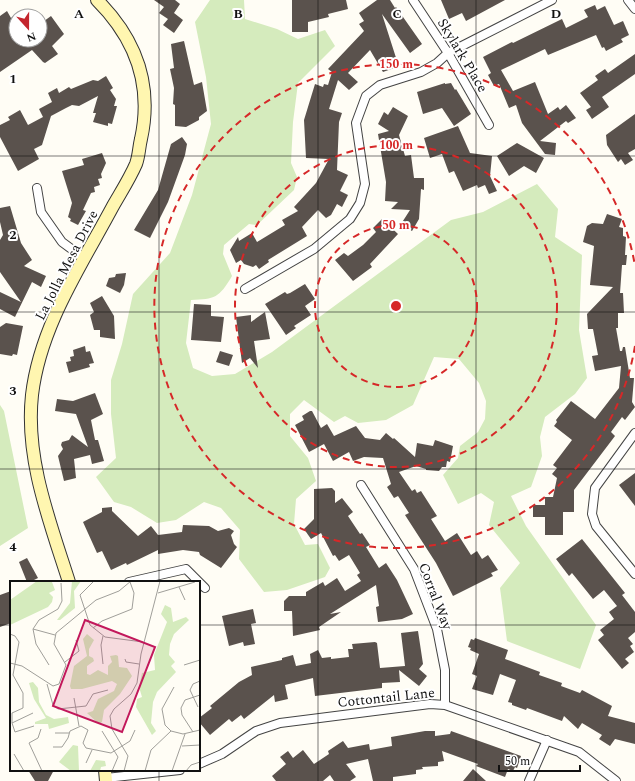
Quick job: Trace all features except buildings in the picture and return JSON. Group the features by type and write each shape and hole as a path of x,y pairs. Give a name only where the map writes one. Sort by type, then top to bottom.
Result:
{"street":[{"name":"La Jolla Mesa Drive","path":"69,581 42,496 32,440 32,396 38,365 49,329 61,300 136,164 145,120 145,90 139,62 127,38 107,10 97,0"},
{"name":"Skylark Place","path":"413,0 448,53 489,125"},
{"path":"245,289 314,249 350,219 360,203 365,184 356,123 366,96 380,84 421,72 437,63 448,53 552,0"},
{"path":"628,0 635,9"},
{"path":"37,188 41,212 62,242 85,258"},
{"path":"635,433 595,488 592,514 596,526 635,574"},
{"name":"Corral Way","path":"361,485 414,569 434,622 445,670 445,705"},
{"path":"134,581 186,570 198,581"},
{"path":"200,583 206,588"},
{"name":"Cottontail Lane","path":"200,764 222,754 256,731 280,722 430,704 445,705 579,752 616,781"},
{"path":"529,781 547,740"},
{"path":"106,776 168,771"}],"green space":[{"path":"210,0 244,0 245,19 277,29 298,39 325,30 335,46 298,83 293,122 291,163 297,177 294,190 257,225 249,224 224,245 223,254 232,276 220,293 211,298 191,300 186,343 193,368 212,376 235,374 272,352 451,220 483,212 537,184 558,209 555,237 582,255 579,330 587,378 575,394 545,417 540,437 542,456 531,487 511,496 526,526 596,625 580,669 507,641 500,588 520,563 489,525 494,502 481,493 458,504 443,475 458,458 460,446 478,432 485,419 486,401 479,383 459,359 434,357 413,405 386,420 358,423 345,416 334,422 304,400 290,414 290,436 308,458 316,481 296,499 294,524 305,545 318,544 330,568 325,577 287,590 264,592 239,559 240,530 221,508 204,502 176,520 157,523 131,507 114,502 96,477 116,458 111,414 111,380 122,344 133,294 170,253 192,195 211,124 206,77 195,22"},
{"path":"0,405 4,411 28,528 0,546"}]}
